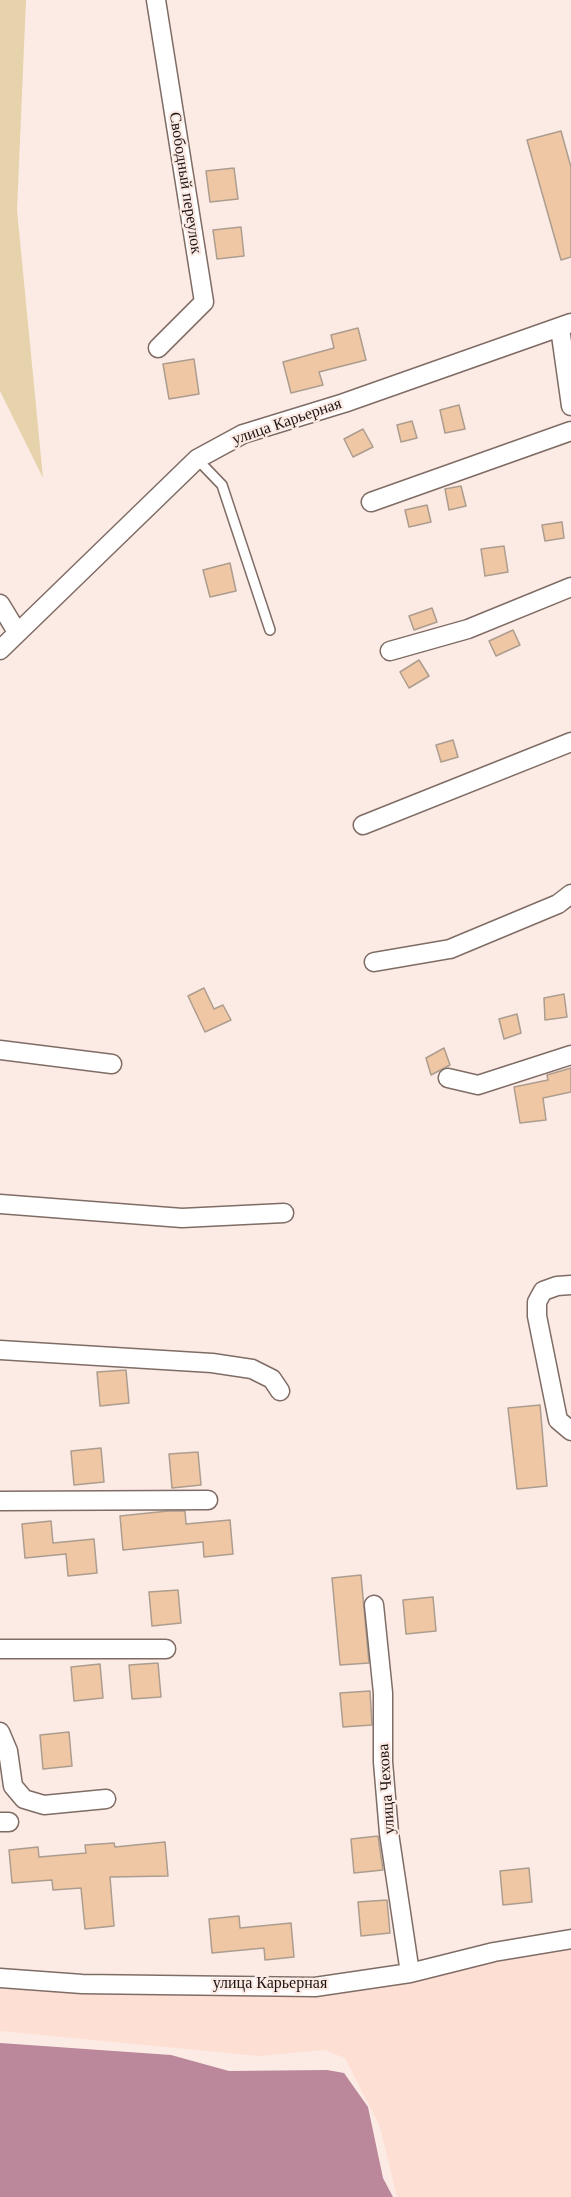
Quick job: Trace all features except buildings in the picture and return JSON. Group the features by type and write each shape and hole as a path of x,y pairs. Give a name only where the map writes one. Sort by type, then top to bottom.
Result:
{"street":[{"name":"Свободный переулок","path":"156,0 204,302 158,348"},
{"path":"565,326 571,406"},
{"name":"улица Карьерная","path":"0,650 197,459 243,434 344,403 565,326"},
{"path":"371,502 571,431"},
{"path":"390,651 468,629 571,587"},
{"path":"0,604 17,632"},
{"path":"363,825 571,742"},
{"path":"374,962 450,949 558,904 571,894"},
{"path":"0,1050 112,1064"},
{"path":"448,1078 478,1085 571,1055"},
{"path":"0,1204 182,1218 284,1213"},
{"path":"571,1285 557,1286 543,1291 537,1302 537,1316 558,1420 571,1431"},
{"path":"0,1350 212,1363 252,1369 272,1379 280,1392"},
{"path":"0,1501 208,1500"},
{"name":"улица Чехова","path":"374,1605 382,1693 383,1762 389,1833 410,1972"},
{"path":"0,1649 166,1649"},
{"path":"0,1732 8,1751 13,1786 24,1799 44,1805 106,1799"},
{"name":"улица Карьерная","path":"0,1978 82,1984 315,1987 410,1972 494,1952 571,1939"}],"lane":[{"path":"197,459 222,485 270,630"}],"shaded area":[{"path":"0,0 26,0 17,210 43,478 0,391"},
{"path":"571,1939 571,2197 397,2197 380,2127 345,2058 324,2050 259,2056 0,2031 0,1981 277,1994"},
{"path":"0,2043 171,2055 229,2071 327,2070 344,2073 368,2107 383,2178 393,2197 0,2197"}]}
